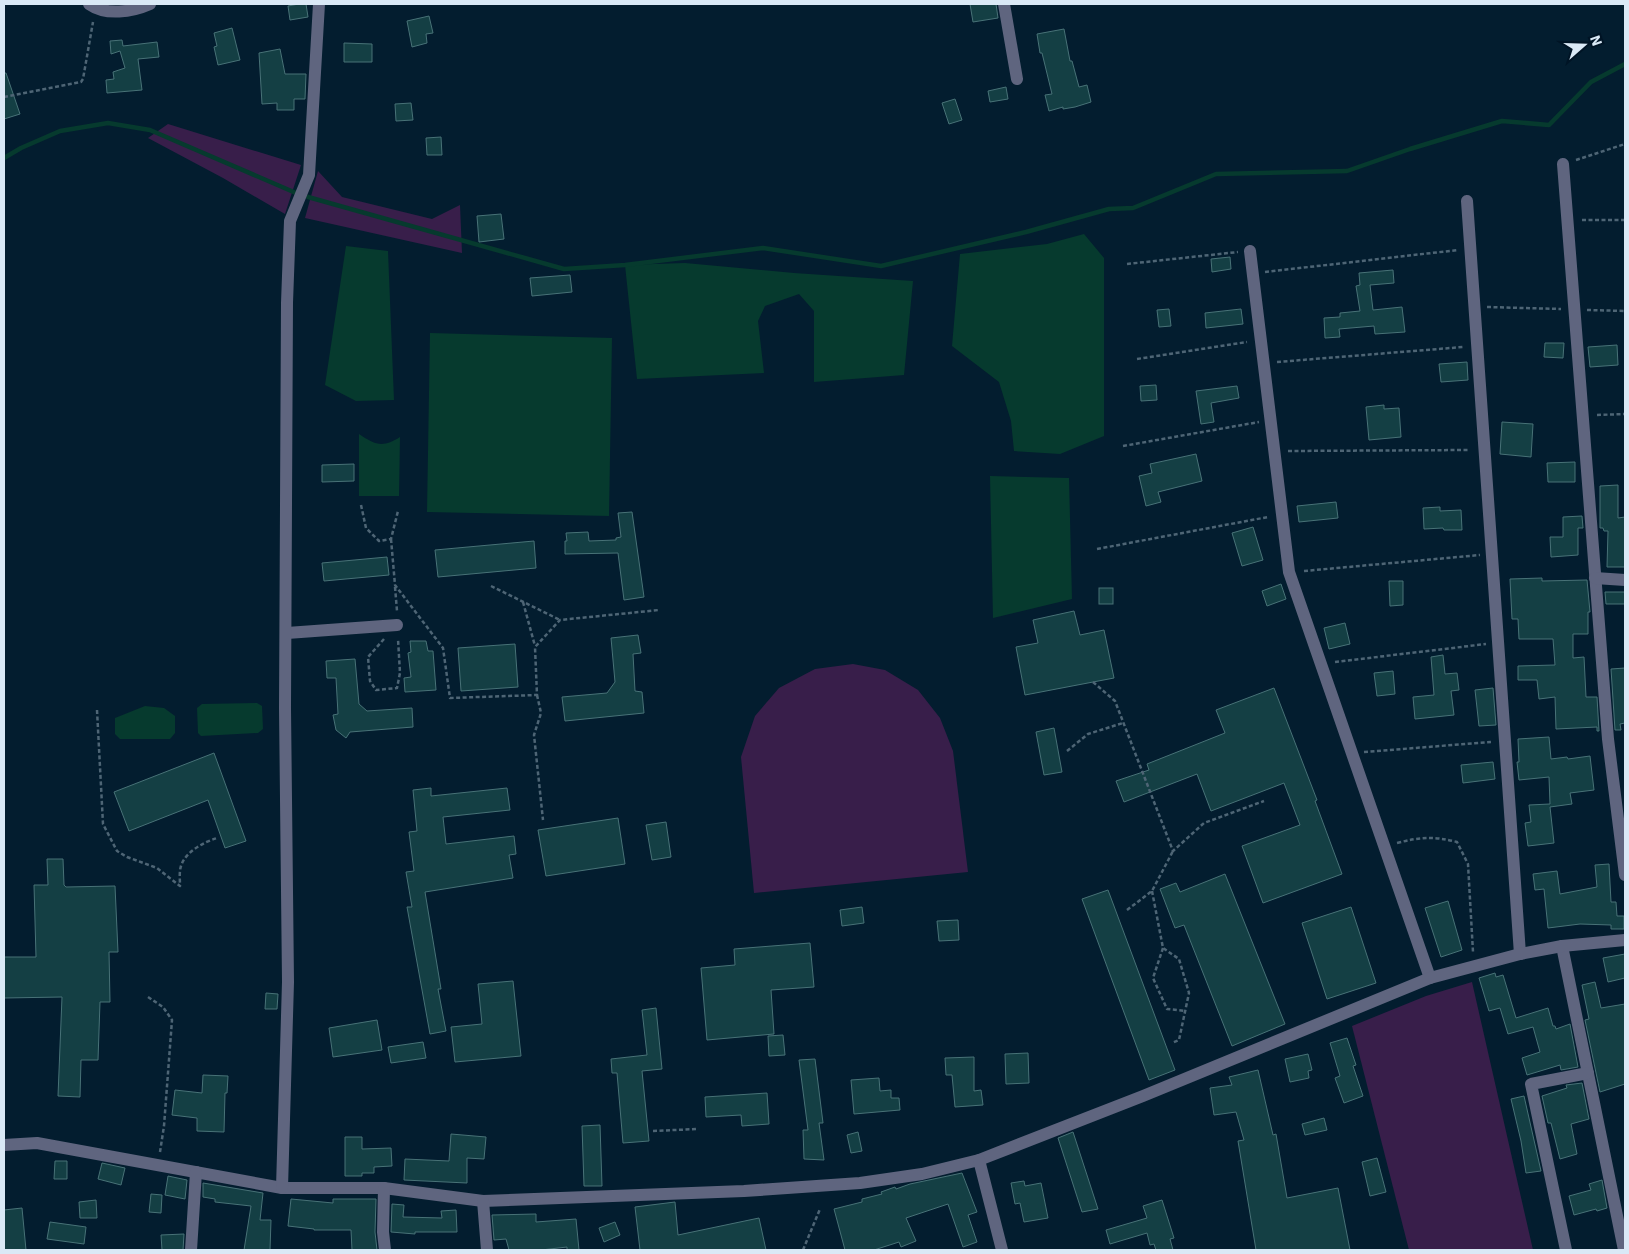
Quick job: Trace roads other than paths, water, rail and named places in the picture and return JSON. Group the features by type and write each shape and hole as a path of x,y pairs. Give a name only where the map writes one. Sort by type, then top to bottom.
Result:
{"street":[{"path":"92,6 120,12 150,4"},
{"path":"282,1188 288,982 286,708 287,313 290,222 309,175 319,4"},
{"path":"1004,4 1017,79"},
{"path":"1563,164 1608,739 1625,875"},
{"path":"1467,201 1520,954"},
{"path":"1250,251 1289,572 1430,978"},
{"path":"1595,578 1625,580"},
{"path":"287,633 397,625"},
{"path":"4,1145 36,1143 282,1188 384,1188 483,1201 744,1191 860,1183 922,1174 979,1160 1143,1096 1430,978 1520,954 1562,946 1625,940"},
{"path":"1562,946 1624,1250"},
{"path":"1566,1250 1531,1084 1588,1072"},
{"path":"979,1160 1002,1250"},
{"path":"191,1250 196,1172"},
{"path":"384,1188 383,1232 385,1250"},
{"path":"483,1201 487,1250"}],"waterway":[{"path":"308,197 564,269 625,265 763,248 881,266 1026,232 1109,209 1133,208 1216,174 1347,171 1410,149 1502,121 1549,125 1591,82 1625,64"},
{"path":"4,158 21,148 60,131 108,123 150,130 296,193"}]}
